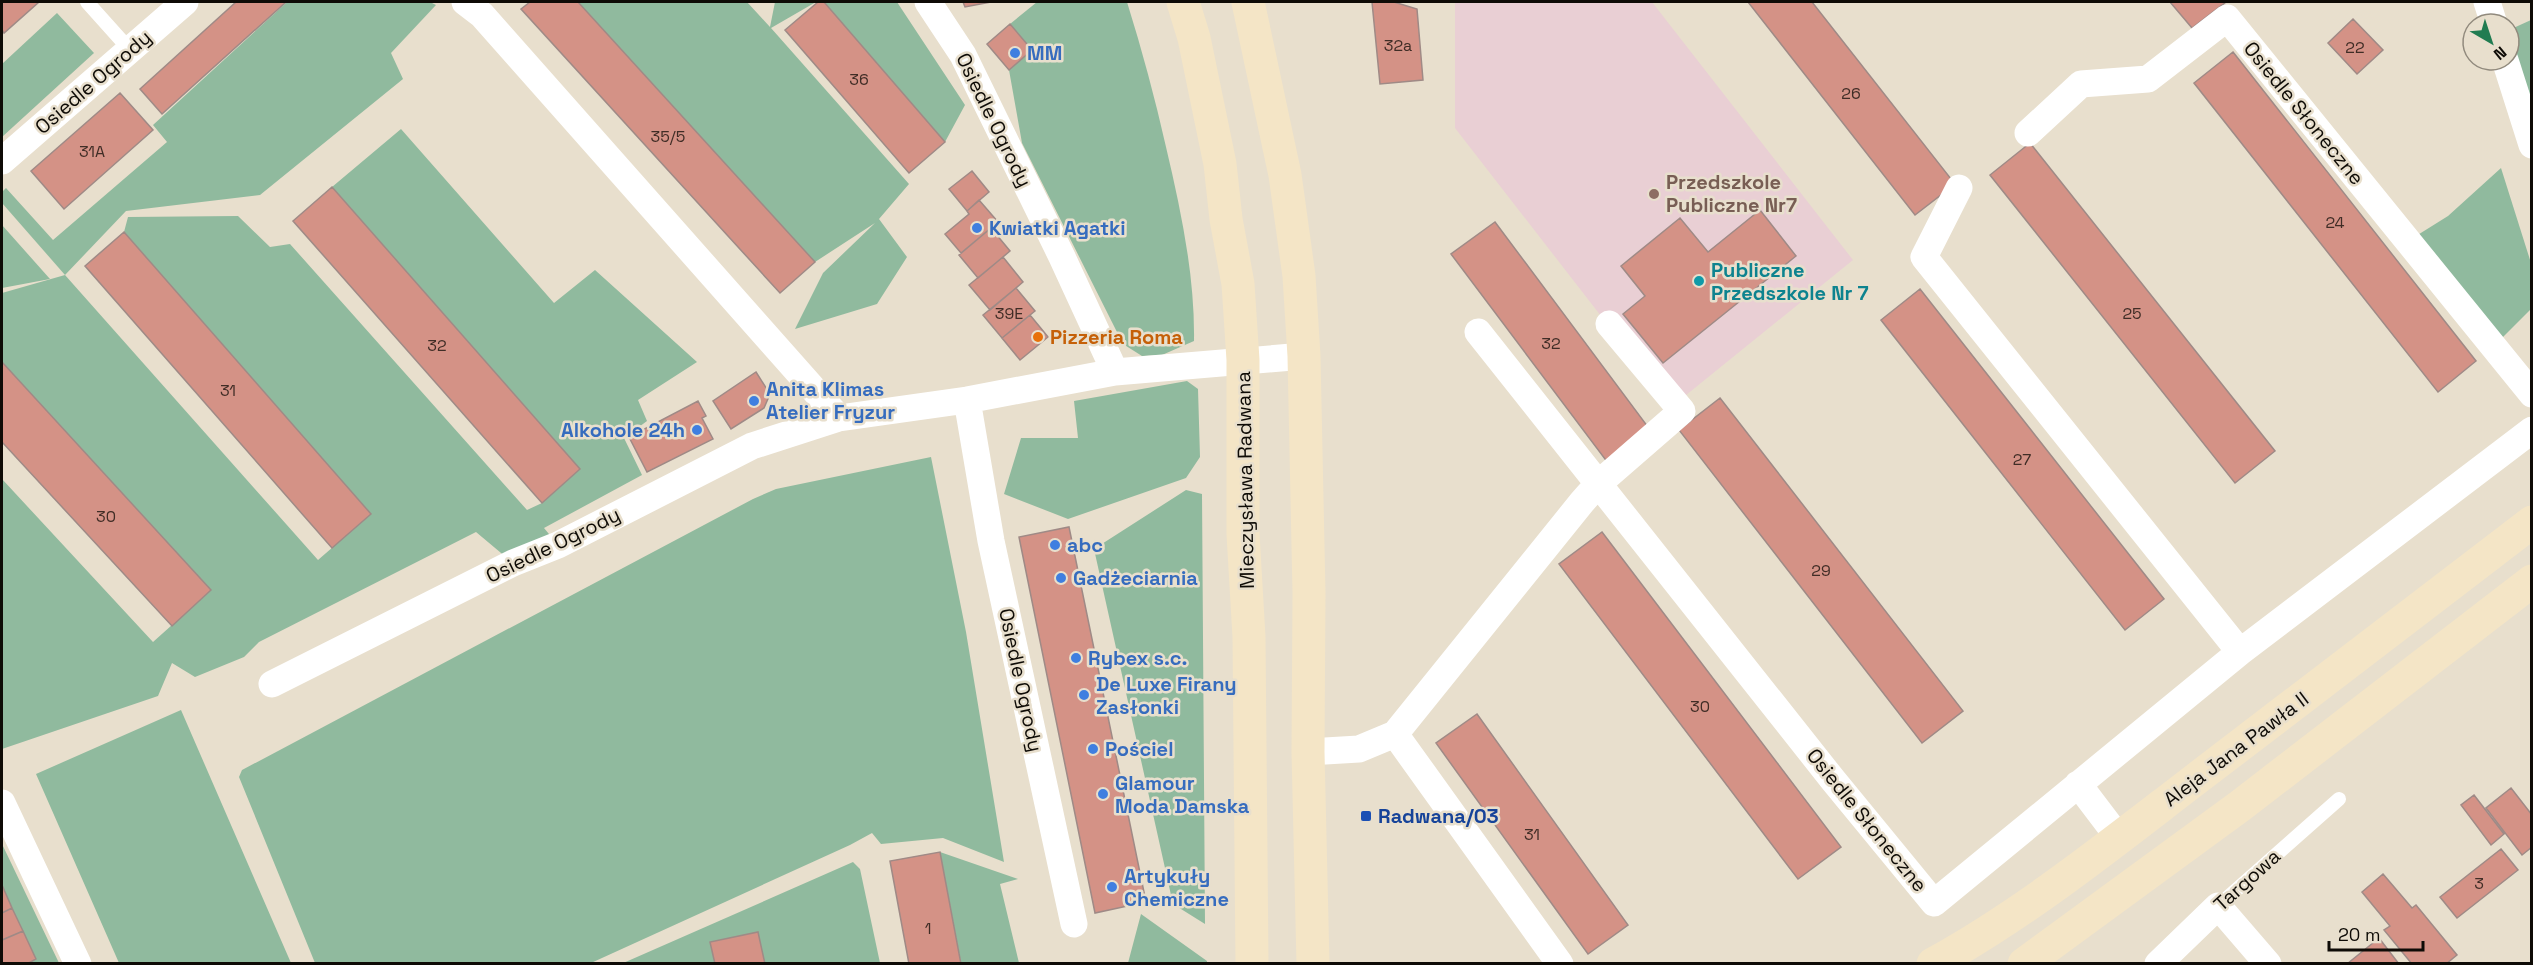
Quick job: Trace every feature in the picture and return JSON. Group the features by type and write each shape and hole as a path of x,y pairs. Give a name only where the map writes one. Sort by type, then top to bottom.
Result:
{"main road":[{"name":"Mieczysława Radwana","path":"1183,2 1194,38 1220,164 1238,284 1243,360 1243,534 1249,637 1252,963"},
{"path":"1248,2 1285,175 1299,276 1304,356 1309,593 1308,752 1313,963"},
{"name":"Aleja Jana Pawła II","path":"1933,963 1972,942 2014,914 2119,838 2532,522"},
{"path":"2024,963 2240,806 2531,582"}],"street":[{"name":"Osiedle Ogrody","path":"2,161 185,2"},
{"path":"465,2 490,23 839,418"},
{"name":"Osiedle Ogrody","path":"928,2 963,55 1062,256 1115,372"},
{"name":"Osiedle Słoneczne","path":"2028,134 2081,84 2148,79 2235,10 2532,394"},
{"path":"2509,72 2532,145"},
{"path":"1959,188 1924,257 2240,652"},
{"path":"1308,752 1359,749 1395,734 1598,484 1682,411 1609,324"},
{"name":"Osiedle Słoneczne","path":"1478,332 1934,903 2240,652 2532,430"},
{"name":"Osiedle Ogrody","path":"272,684 503,569 558,545 752,446 839,418 967,400 1115,372 1304,356"},
{"name":"Osiedle Ogrody","path":"967,400 991,542 1074,924"},
{"path":"1395,734 1560,963"},
{"path":"2078,784 2119,838"},
{"path":"2,803 78,963"},
{"path":"2218,906 2268,963"},
{"name":"Targowa","path":"2158,963 2218,906"}],"lane":[{"path":"87,2 130,50"},
{"name":"Targowa","path":"2218,906 2339,799"}],"shaded area":[{"name":"Przedszkole Publiczne Nr7","path":"1455,2 1652,2 1853,260 1675,404 1601,316 1455,128"}],"green space":[{"path":"287,2 430,2 436,5 391,53 403,79 260,195 126,211 65,275 2,203 2,192 6,188 53,240 167,142 153,125"},
{"path":"578,2 747,2 770,27 775,2 816,2 771,28 909,184 879,219 907,257 877,304 795,329 823,273 875,223 815,262"},
{"path":"824,2 897,2 965,105 945,142"},
{"path":"1037,2 1127,2 1153,92 1172,171 1190,268 1194,341 1162,355 1142,356 1123,344 1022,143 1009,70 1032,50 1010,24"},
{"path":"57,13 94,53 2,137 2,64"},
{"path":"2531,20 2531,145 2512,72 2521,72 2521,25"},
{"path":"401,129 554,303 595,270 697,362 638,400 647,421 624,438 642,475 544,528 558,545 513,563 476,532 259,642 244,657 195,677 172,663 158,696 2,749 2,479 153,642 211,590 2,362 2,293 65,275 318,560 371,514 124,232 128,217 238,216 270,247 290,244 527,510 542,503 580,469 332,187"},
{"path":"2501,168 2531,263 2531,309 2493,347 2408,241 2448,216"},
{"path":"2,225 50,279 2,288"},
{"path":"1187,381 1198,389 1200,457 1186,478 1068,519 1004,494 1021,438 1078,438 1074,401"},
{"path":"931,457 966,632 1004,862 943,838 881,844 872,833 591,963 315,963 239,777 242,770 753,499 776,489"},
{"path":"1186,490 1202,494 1205,924 1173,904 1094,549"},
{"path":"181,710 291,963 119,963 36,774"},
{"path":"2,844 59,963 2,963"},
{"path":"940,852 1018,879 1000,884 1019,963 961,963"},
{"path":"853,862 860,869 880,963 621,964"},
{"path":"1141,914 1207,961 1207,963 1128,963"}],"building":[{"path":"2,2 39,2 4,33 2,30"},
{"path":"236,2 286,2 162,114 140,89"},
{"path":"530,2 578,2 815,262 780,293 521,9"},
{"path":"818,2 824,2 945,142 909,173 785,30"},
{"path":"963,2 991,2 965,7"},
{"path":"1372,2 1394,2 1417,9 1423,80 1380,84"},
{"path":"1748,2 1812,2 1955,184 1915,215"},
{"path":"2170,2 2226,2 2192,28"},
{"path":"2353,19 2383,50 2357,74 2328,43"},
{"path":"1010,24 1032,50 1009,70 987,44"},
{"path":"2233,52 2476,361 2438,392 2194,83"},
{"path":"120,93 153,130 64,209 31,171"},
{"path":"2030,143 2275,451 2235,483 1990,175"},
{"path":"972,171 989,192 967,211 949,189"},
{"path":"332,187 580,469 542,503 293,221"},
{"path":"979,200 998,222 961,253 945,234 969,214 967,211"},
{"name":"Publiczne Przedszkole Nr 7","path":"1760,210 1796,256 1663,363 1623,314 1645,296 1621,266 1680,218 1708,252"},
{"path":"1495,222 1651,431 1608,463 1451,254"},
{"path":"991,228 1010,251 978,278 959,255"},
{"path":"124,232 371,514 332,548 85,266"},
{"path":"1003,257 1023,282 990,310 969,285"},
{"path":"1016,288 1035,311 1002,338 983,315"},
{"path":"1920,289 2164,599 2125,630 1881,320"},
{"path":"1030,315 1048,337 1020,360 1002,338"},
{"path":"2,362 211,590 172,626 2,442"},
{"path":"756,372 770,394 764,408 731,429 713,401"},
{"path":"1720,398 1963,711 1922,743 1679,430"},
{"path":"698,401 706,416 702,418 713,439 647,472 629,437"},
{"path":"1069,527 1146,902 1095,913 1019,537"},
{"path":"1602,532 1841,847 1798,879 1559,564"},
{"path":"1477,714 1628,925 1588,954 1436,743"},
{"path":"2511,788 2532,815 2532,847 2522,855 2486,808"},
{"path":"2474,795 2504,834 2491,845 2461,805"},
{"path":"2501,849 2518,870 2457,918 2440,897"},
{"path":"940,852 961,964 909,964 890,861"},
{"path":"2383,874 2412,908 2416,905 2457,955 2446,964 2412,964 2384,930 2390,926 2362,892"},
{"path":"2,885 12,908 2,913"},
{"path":"12,908 23,931 2,940 2,913"},
{"path":"23,931 36,959 27,964 2,964 2,940"},
{"path":"758,932 765,964 715,964 710,942"},
{"path":"2379,938 2399,964 2347,964"}],"place":[{"name":"MM","path":"1015,53"},
{"name":"Przedszkole Publiczne Nr7","path":"1654,194"},
{"name":"Kwiatki Agatki","path":"977,228"},
{"name":"Publiczne Przedszkole Nr 7","path":"1699,281"},
{"name":"Pizzeria Roma","path":"1038,337"},
{"name":"Anita Klimas Atelier Fryzur","path":"754,401"},
{"name":"Alkohole 24h","path":"697,430"},
{"name":"abc","path":"1055,545"},
{"name":"Gadżeciarnia","path":"1061,578"},
{"name":"Rybex s.c.","path":"1076,658"},
{"name":"De Luxe Firany Zasłonki","path":"1084,695"},
{"name":"Pościel","path":"1093,749"},
{"name":"Glamour Moda Damska","path":"1103,794"},
{"name":"Radwana/03","path":"1366,816"},
{"name":"Artykuły Chemiczne","path":"1112,887"}]}
